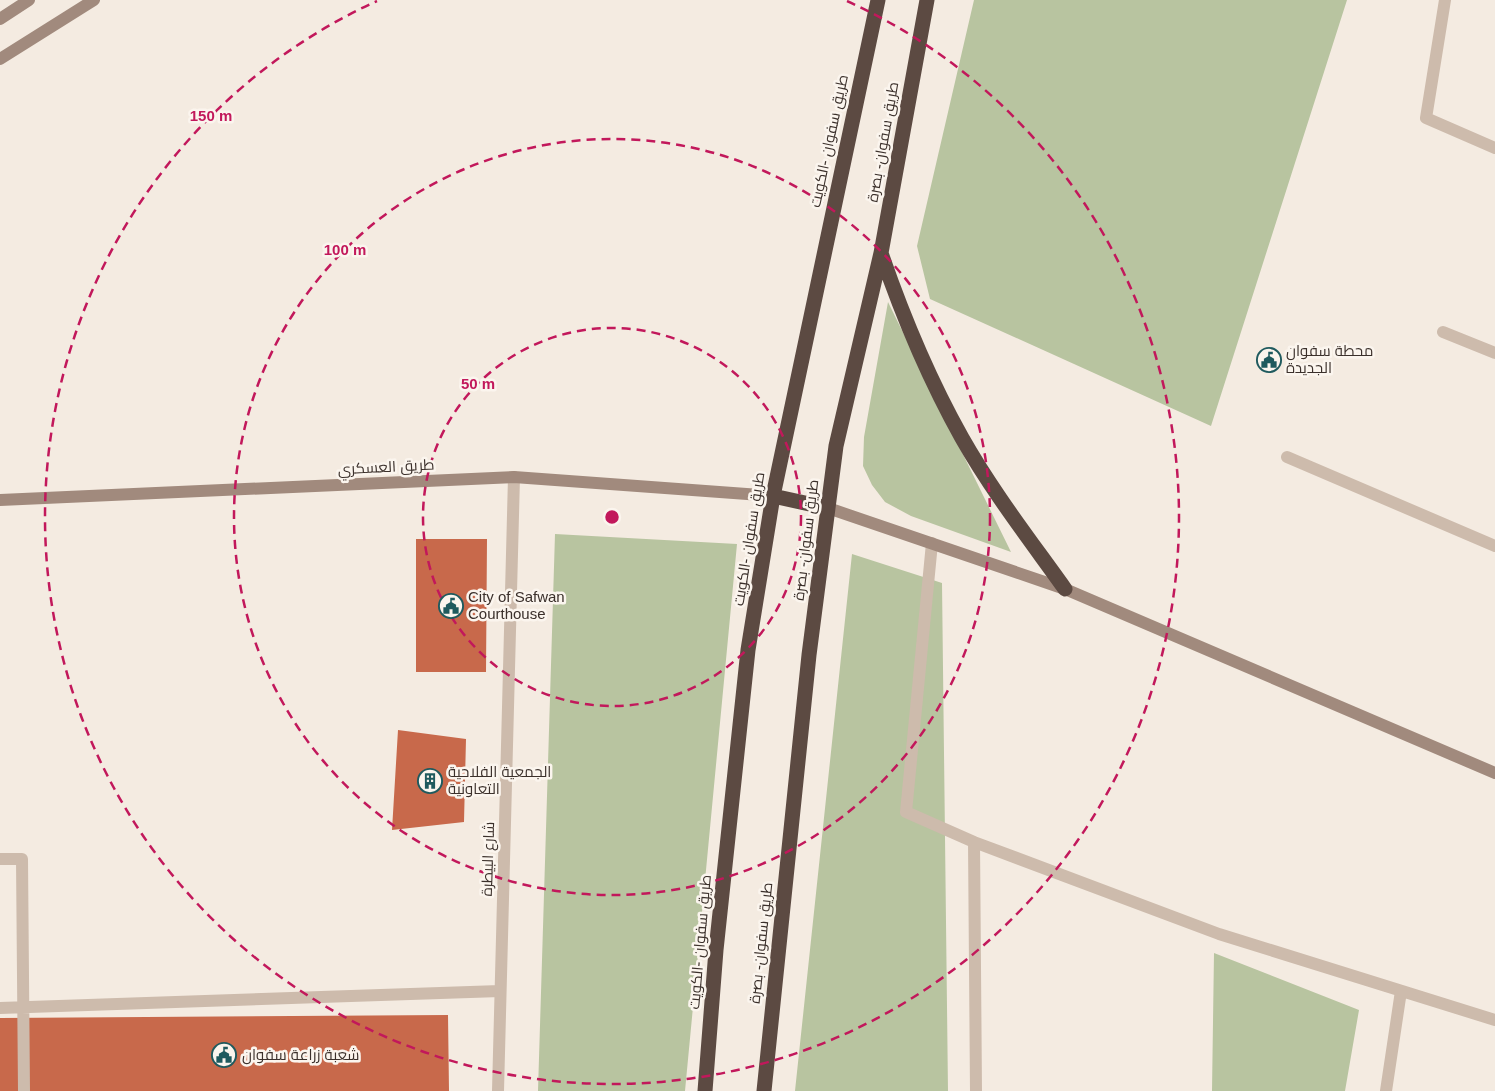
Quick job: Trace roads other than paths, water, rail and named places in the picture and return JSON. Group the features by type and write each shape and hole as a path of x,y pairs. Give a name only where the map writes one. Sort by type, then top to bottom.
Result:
{"highway":[{"name":"طريق سفوان -الكويت","path":"705,1091 716,950 748,650 773,496 878,0"},
{"name":"طريق سفوان- بصرة","path":"764,1091 809,654 836,446 881,253 927,0"},
{"path":"881,253 918,351 962,438 1001,500 1065,589"},
{"path":"773,496 828,508"}],"main road":[{"path":"0,19 29,0"},
{"path":"0,59 94,0"},
{"name":"طريق العسكري","path":"0,500 514,478 773,496"},
{"path":"828,508 1065,589 1495,773"}],"street":[{"path":"1445,0 1426,118 1495,148"},
{"path":"1443,332 1495,353"},
{"path":"1287,457 1495,546"},
{"name":"شارع البيطرة","path":"498,1091 514,478"},
{"path":"932,543 906,812 974,842 1218,934 1495,1020"},
{"path":"974,842 976,1091"},
{"path":"0,859 22,859 24,1091"},
{"path":"0,1008 500,991"},
{"path":"1386,1091 1401,991"}],"place":[{"name":"محطة سفوان الجديدة","path":"1269,360"},
{"name":"City of Safwan Courthouse","path":"451,606"},
{"name":"الجمعية الفلاحية التعاونية","path":"430,781"},
{"name":"شعبة زراعة سفوان","path":"224,1055"}]}
